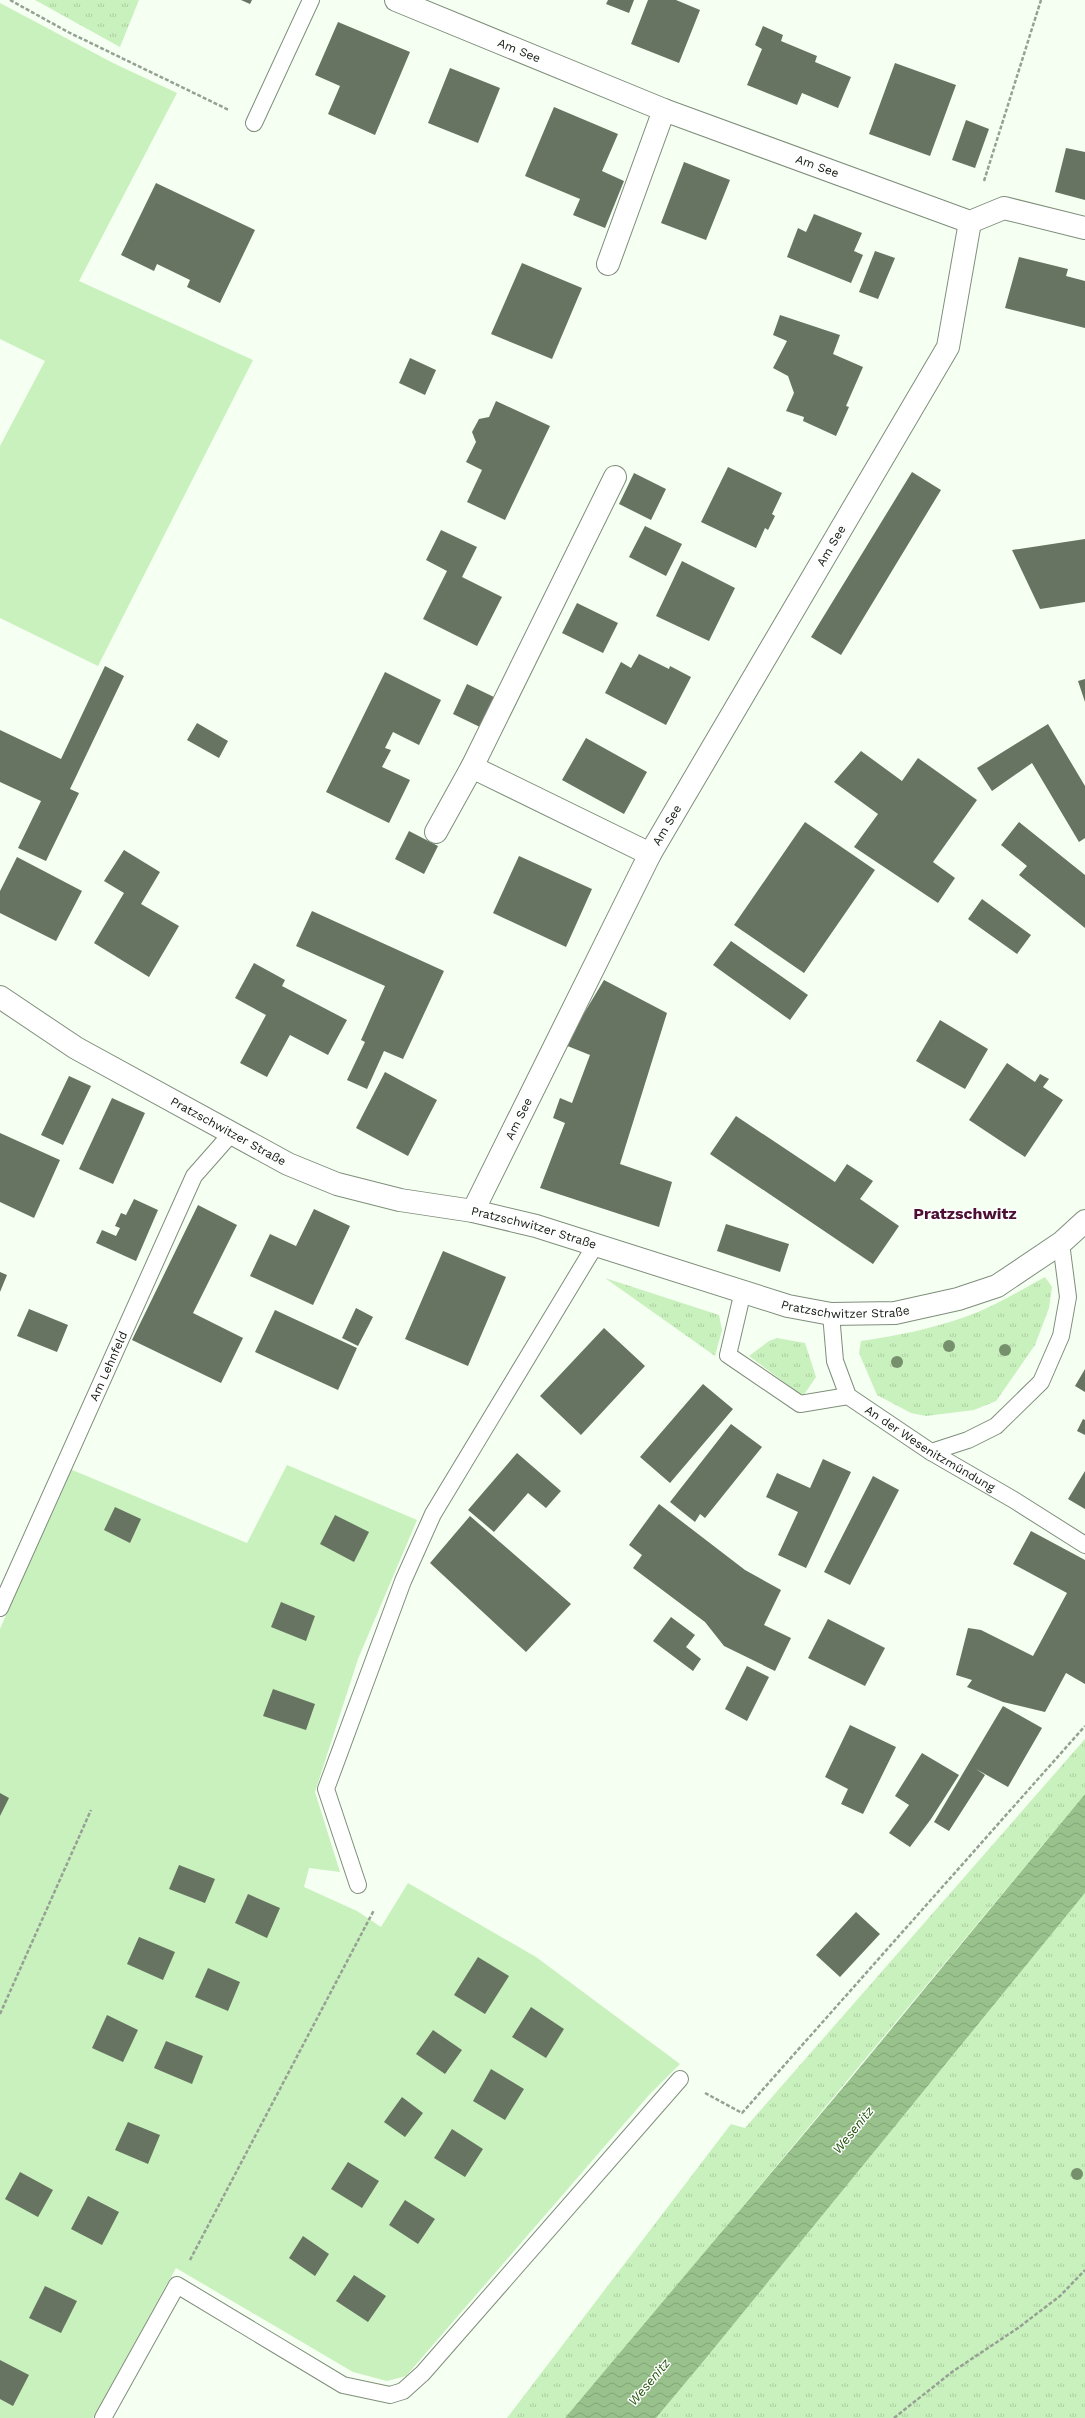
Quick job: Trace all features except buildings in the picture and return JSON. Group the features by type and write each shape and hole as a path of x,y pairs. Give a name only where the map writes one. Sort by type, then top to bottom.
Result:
{"street":[{"name":"Am See","path":"396,0 664,110 970,222 948,347 650,854 473,1210"},
{"path":"608,264 664,110"},
{"path":"970,222 1004,208 1085,228"},
{"path":"436,832 472,767 615,477"},
{"name":"Am See","path":"472,767 650,854"},
{"name":"Pratzschwitzer Straße","path":"0,997 76,1048 288,1164 337,1184 400,1200 473,1210 596,1244 788,1306 831,1314 895,1314 958,1299 997,1286 1061,1243 1085,1221"}],"lane":[{"path":"254,123 312,0"},
{"name":"Am Lehnfeld","path":"0,1608 194,1176 231,1134"},
{"path":"931,1452 968,1440 996,1426 1041,1382 1061,1336 1068,1297 1061,1243"},
{"path":"358,1885 326,1789 331,1774 403,1581 433,1514 596,1244"},
{"path":"743,1291 728,1355 800,1404 848,1396 835,1361 831,1314"},
{"name":"An der Wesenitzmündung","path":"848,1396 931,1452 1014,1500 1085,1544"},
{"path":"103,2418 177,2285 342,2385 390,2395 403,2391 423,2373 680,2079"}],"path":[{"path":"10,0 68,32 254,123"},
{"path":"970,222 1041,0"},
{"path":"680,2079 742,2113 1085,1726"},
{"path":"0,2014 91,1810"},
{"path":"177,2285 376,1906 358,1885"},
{"path":"894,2418 952,2372 1018,2328 1060,2296 1085,2270"}],"green space":[{"path":"35,0 139,0 120,47"},
{"path":"0,3 113,63 177,93 79,281 253,360 98,666 0,618 0,446 45,361 0,339"},
{"path":"1045,1277 1052,1287 1049,1308 1035,1345 996,1401 974,1410 926,1416 911,1413 877,1395 859,1353 861,1341 913,1332 965,1317 996,1304"},
{"path":"605,1278 719,1315 722,1330 715,1356"},
{"path":"777,1338 805,1343 816,1377 803,1396 749,1356 769,1341"},
{"path":"287,1465 417,1520 358,1659 315,1792 340,1872 309,1868 304,1887 357,1911 381,1927 408,1883 536,1957 680,2064 649,2095 406,2376 387,2381 353,2372 176,2268 93,2418 0,2418 0,1629 70,1469 247,1543"},
{"path":"1085,1739 1085,1794 622,2352 565,2418 507,2418 731,2124 745,2128"},
{"path":"1085,1893 1085,2418 656,2418 702,2363"}],"water":[{"name":"Wesenitz","path":"1085,1794 1085,1893 702,2363 656,2418 565,2418 851,2078"}],"district":[{"name":"Pratzschwitz","path":"965,1213"}]}
